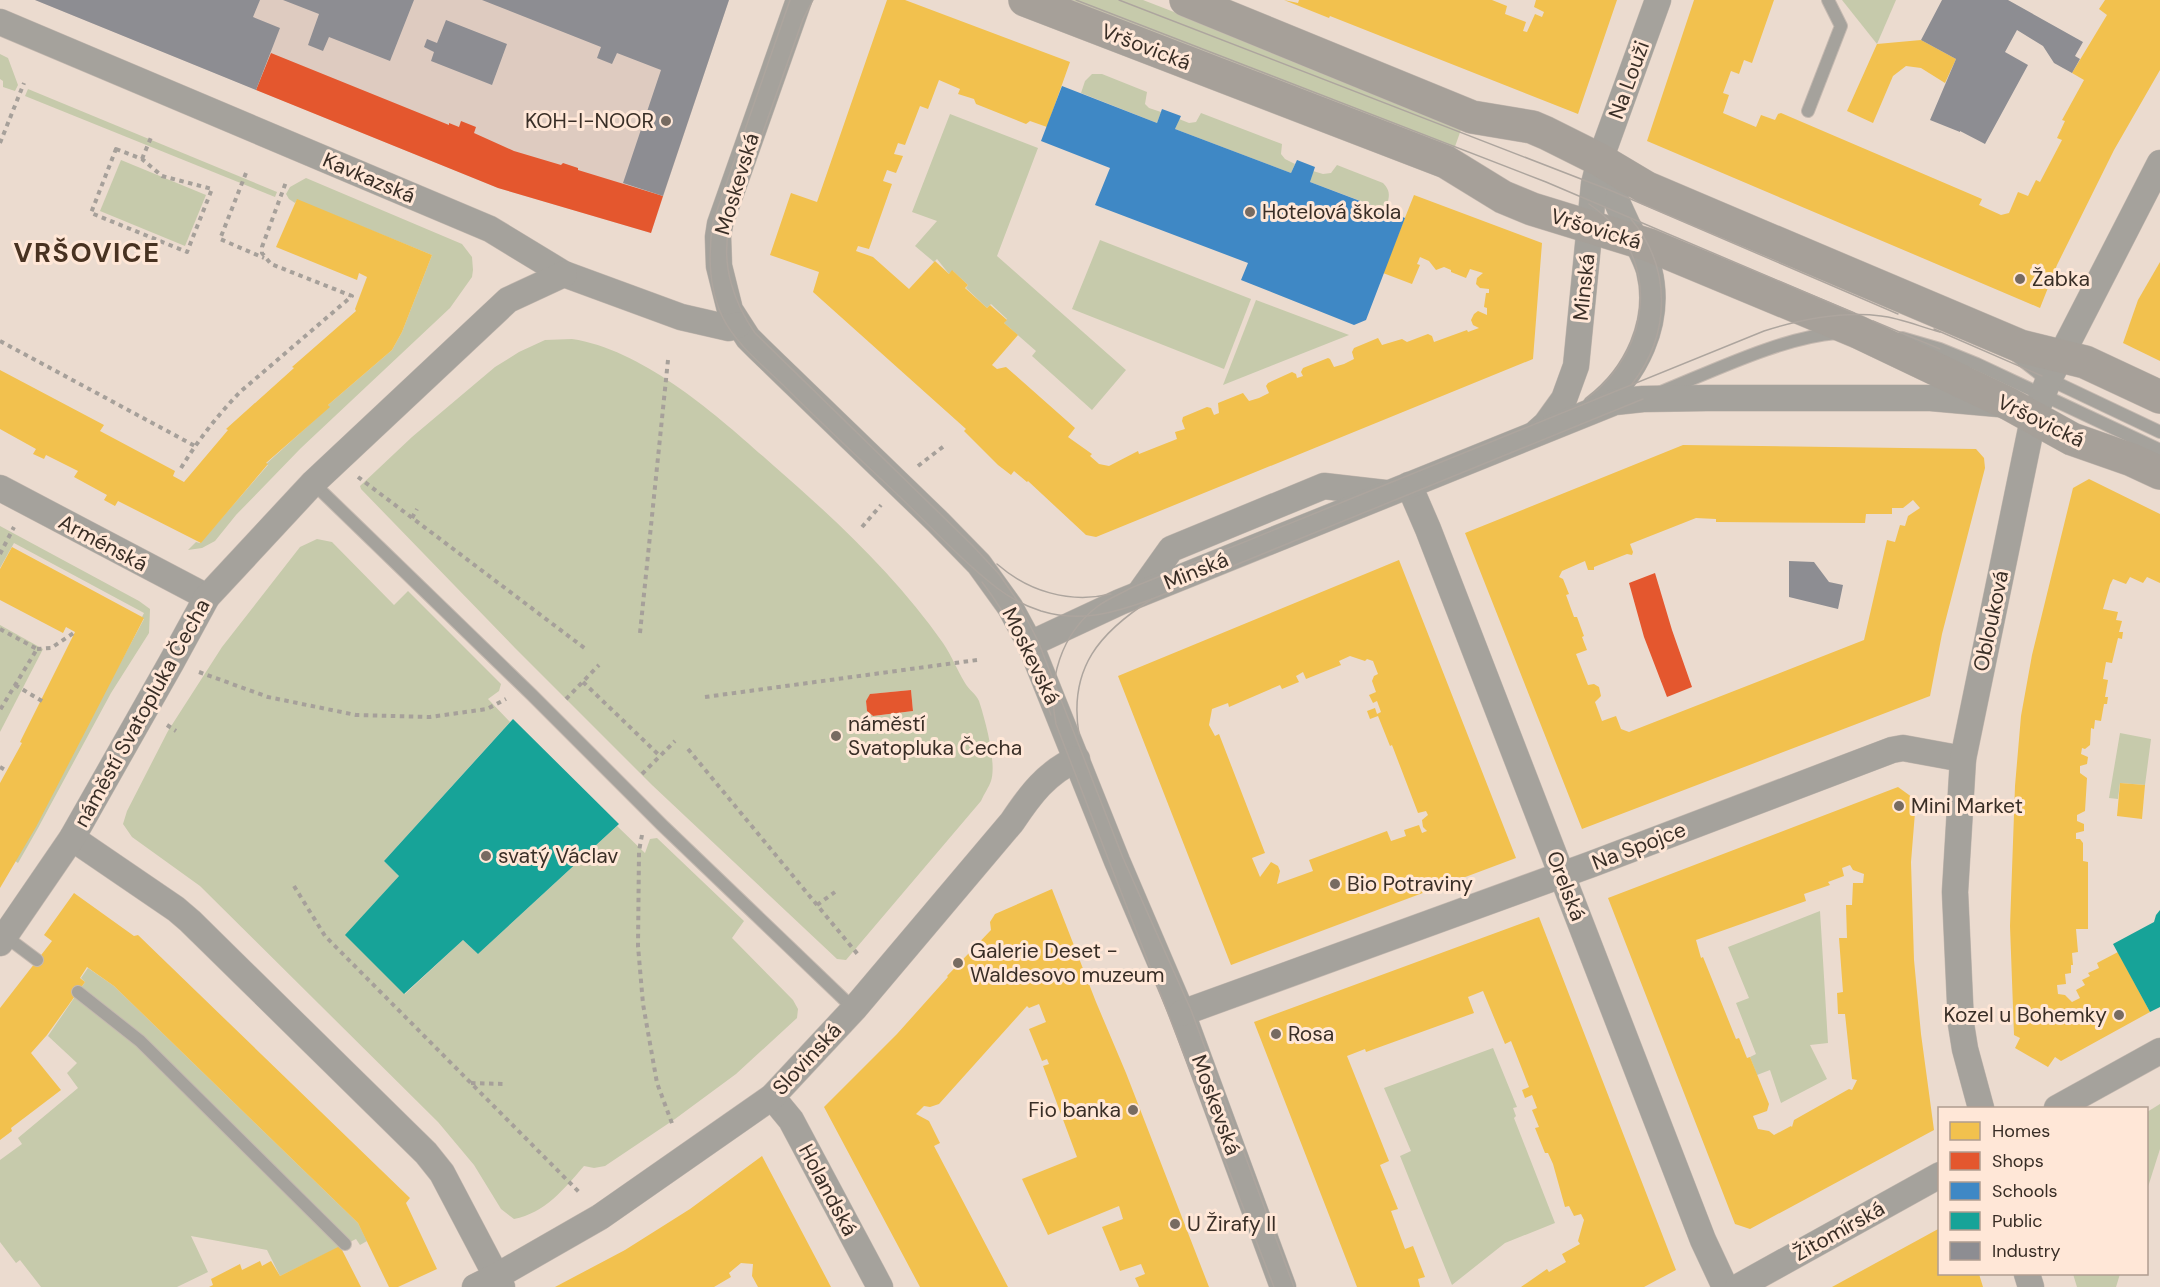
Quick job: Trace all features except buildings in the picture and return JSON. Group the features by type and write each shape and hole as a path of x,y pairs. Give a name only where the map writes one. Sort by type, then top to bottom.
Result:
{"main road":[{"name":"Vršovická","path":"1024,0 1446,162 1503,197 1532,209 1660,250 1858,332 2039,390 2085,362 2160,397"},
{"name":"Vršovická","path":"1186,0 1472,117 1532,127 1600,160 1647,188 2020,346 2039,390 2072,439 2132,460 2160,473"}],"street":[{"name":"Moskevská","path":"799,0 720,224 718,252 721,280 730,310 738,325 759,349 939,522 979,564 998,588 1030,644 1117,861 1182,1013 1283,1287"},
{"name":"Na Louži","path":"1600,160 1658,0"},
{"name":"Kavkazská","path":"0,22 490,229 564,274 681,317 729,328 738,325"},
{"name":"Minská","path":"1532,435 1546,424 1558,409 1571,383 1576,366 1594,184 1600,160"},
{"name":"Minská","path":"1586,414 1612,393 1628,373 1640,352 1648,329 1652,305 1650,280 1644,257 1612,191 1600,160"},
{"name":"Oblouková","path":"1981,1107 1965,1049 1961,1013 1955,892 1963,759 2039,390 2160,163"},
{"name":"náměstí Svatopluka Čecha","path":"491,1283 442,1173 426,1153 190,921 72,838 207,597 313,483 508,300 564,274"},
{"name":"Minská","path":"1030,644 1138,594 1171,549 1324,486 1399,489 1615,402 1643,399 1931,398 2039,390"},
{"name":"Arménská","path":"0,488 207,597"},
{"name":"Orelská","path":"1399,489 1428,529 1703,1240 1725,1287"},
{"name":"Na Spojce","path":"1182,1013 1562,875 1892,750 1903,748 1963,759"},
{"name":"Slovinská","path":"491,1283 600,1217 772,1097 854,1009 1012,822 1030,795 1051,773 1077,759"},
{"path":"2,940 72,838"},
{"path":"2059,1107 2160,1051"},
{"name":"Holandská","path":"772,1097 791,1120 880,1287"},
{"name":"Žitomírská","path":"1738,1287 1938,1176"}],"lane":[{"path":"1808,111 1841,26 1828,0"},
{"path":"1643,399 1761,352 1813,336 1858,332"},
{"path":"2039,390 2160,432"},
{"path":"2039,390 2160,450"},
{"path":"313,483 526,689 647,811 854,1009"},
{"path":"2,940 38,960"},
{"path":"78,992 140,1041 345,1244"}],"path":[{"path":"0,143 24,83"},
{"path":"142,159 152,135"},
{"path":"116,149 142,159 162,176 212,189 187,252 91,213 116,149"},
{"path":"182,468 195,446 240,392 352,296 271,264 265,259 220,239 246,173"},
{"path":"265,259 262,247 286,182"},
{"path":"0,341 195,446"},
{"path":"640,633 668,360"},
{"path":"914,469 944,446"},
{"path":"358,477 587,650"},
{"path":"862,527 884,501"},
{"path":"412,518 417,509"},
{"path":"0,554 14,527"},
{"path":"0,629 37,649 51,648 75,632"},
{"path":"0,710 37,649"},
{"path":"705,697 977,660"},
{"path":"551,715 598,665"},
{"path":"195,671 268,697 356,715 430,717 488,709 526,689"},
{"path":"583,682 660,756"},
{"path":"15,685 42,700"},
{"path":"626,790 675,741"},
{"path":"688,749 860,957"},
{"path":"0,767 7,771"},
{"path":"647,811 639,851 638,946 651,1056 657,1083 673,1126"},
{"path":"294,886 325,936 579,1192"},
{"path":"817,905 835,892"},
{"path":"471,1083 505,1083"}],"shaded area":[{"path":"35,0 729,0 651,233 498,188"}],"green space":[{"path":"1054,0 1143,0 1463,124 1452,155"},
{"path":"1842,0 1896,0 1877,44"},
{"path":"0,54 8,58 18,85 15,91 3,87 3,81 0,79"},
{"path":"1092,74 1102,74 1147,92 1145,104 1161,112 1157,123 1081,93 1085,81"},
{"path":"28,89 277,192 275,197 25,96"},
{"path":"1201,113 1282,144 1281,154 1295,164 1291,173 1175,129 1179,119 1189,123 1196,122"},
{"path":"950,114 1038,148 997,256 1126,370 1092,410 1032,356 1036,351 1004,323 1007,319 991,304 987,308 966,288 968,285 953,271 949,274 937,259 934,262 915,246 937,221 912,212"},
{"path":"121,160 206,195 185,246 100,211"},
{"path":"1337,165 1383,183 1389,193 1385,210 1310,182 1313,171 1323,174 1331,173"},
{"path":"306,178 462,244 472,257 472,277 450,308 301,448 236,515 215,541 202,548 188,550 196,542 200,543 268,465 266,464 329,407 328,405 392,350 402,332 432,255 297,200 295,203 286,194 290,187"},
{"path":"1100,240 1251,299 1224,369 1072,309"},
{"path":"1256,300 1349,335 1223,385"},
{"path":"572,339 627,357 654,371 730,427 820,507 885,572 925,618 943,643 965,683 979,701 993,763 989,786 981,801 846,960 837,959 652,785 361,489 360,486 412,437 495,367 545,340","holes":["911,690 913,711 873,716 867,711 866,701 871,694"]},
{"path":"0,526 150,609 149,633 111,693 18,863 14,860 144,619 142,617 144,613 14,543 0,568"},
{"path":"317,539 332,542 394,605 408,591 501,684 499,691 488,699 510,722 384,861 399,876 346,935 405,994 463,940 478,954 617,826 645,853 650,839 657,838 744,921 732,938 793,1000 798,1009 797,1018 736,1074 605,1166 594,1168 584,1166 553,1199 525,1216 514,1219 501,1209 474,1165 438,1122 200,886 132,837 123,824 127,811 168,731 222,647 300,547"},
{"path":"0,625 43,649 0,732"},
{"path":"2120,733 2151,739 2145,785 2120,783 2118,799 2109,798"},
{"path":"1820,911 1828,1043 1810,1045 1827,1079 1781,1103 1770,1070 1757,1075 1750,1057 1756,1054 1736,1003 1749,998 1728,947"},
{"path":"88,968 114,986 358,1223 367,1241 360,1245 356,1239 280,1276 267,1250 191,1236 208,1272 177,1287 41,1287 20,1260 16,1263 0,1242 0,1160 22,1144 18,1138 78,1088 67,1073 77,1063 48,1036 85,982 81,978"},
{"path":"1493,1048 1517,1107 1513,1108 1516,1116 1514,1118 1555,1223 1505,1243 1452,1285 1400,1156 1411,1151 1384,1088"},
{"path":"2160,1104 2160,1149 2148,1187 2148,1111"},
{"path":"2073,1275 2120,1275 2116,1287 2077,1287"}],"tram line":[{"path":"790,0 713,222 710,246 712,282 717,305 727,326 757,360 947,544 984,578 1007,595 1041,611 1070,616 1097,615 1152,599"},
{"path":"813,0 803,19 729,228 728,270 735,296 755,333 972,545 999,574 1017,600 1038,641 1123,858 1191,1010 1294,1287"},
{"path":"1076,0 1546,182 1854,313"},
{"path":"1119,0 1612,191 1898,314"},
{"path":"1586,399 1608,379 1625,355 1636,329 1640,302 1638,275 1629,249 1613,225 1589,204"},
{"path":"1631,219 1654,258 1660,280 1661,301 1660,323 1654,344 1645,365 1632,384"},
{"path":"1274,1287 1056,724 1054,707 1056,675 1066,644 1075,630 1098,606 1131,588 1764,331 1836,315 1866,315 1888,317 1940,332"},
{"path":"1873,321 1940,349"},
{"path":"1934,329 2042,376"},
{"path":"1079,734 1078,690 1092,654 1117,625 1152,599 1643,399"},
{"path":"997,564 1022,581 1050,593 1080,597 1111,594"},
{"path":"982,582 1003,613 1021,646 1051,715"}],"place":[{"name":"KOH-I-NOOR","path":"666,121"},
{"name":"Hotelová škola","path":"1250,212"},
{"name":"Žabka","path":"2020,279"},
{"name":"náměstí Svatopluka Čecha","path":"836,736"},
{"name":"Mini Market","path":"1899,806"},
{"name":"svatý Václav","path":"486,856"},
{"name":"Bio Potraviny","path":"1335,884"},
{"name":"Galerie Deset - Waldesovo muzeum","path":"958,963"},
{"name":"Kozel u Bohemky","path":"2119,1015"},
{"name":"Rosa","path":"1276,1034"},
{"name":"Fio banka","path":"1133,1110"},
{"name":"U Žirafy II","path":"1175,1224"}],"district":[{"name":"VRŠOVICE","path":"87,252"}]}
